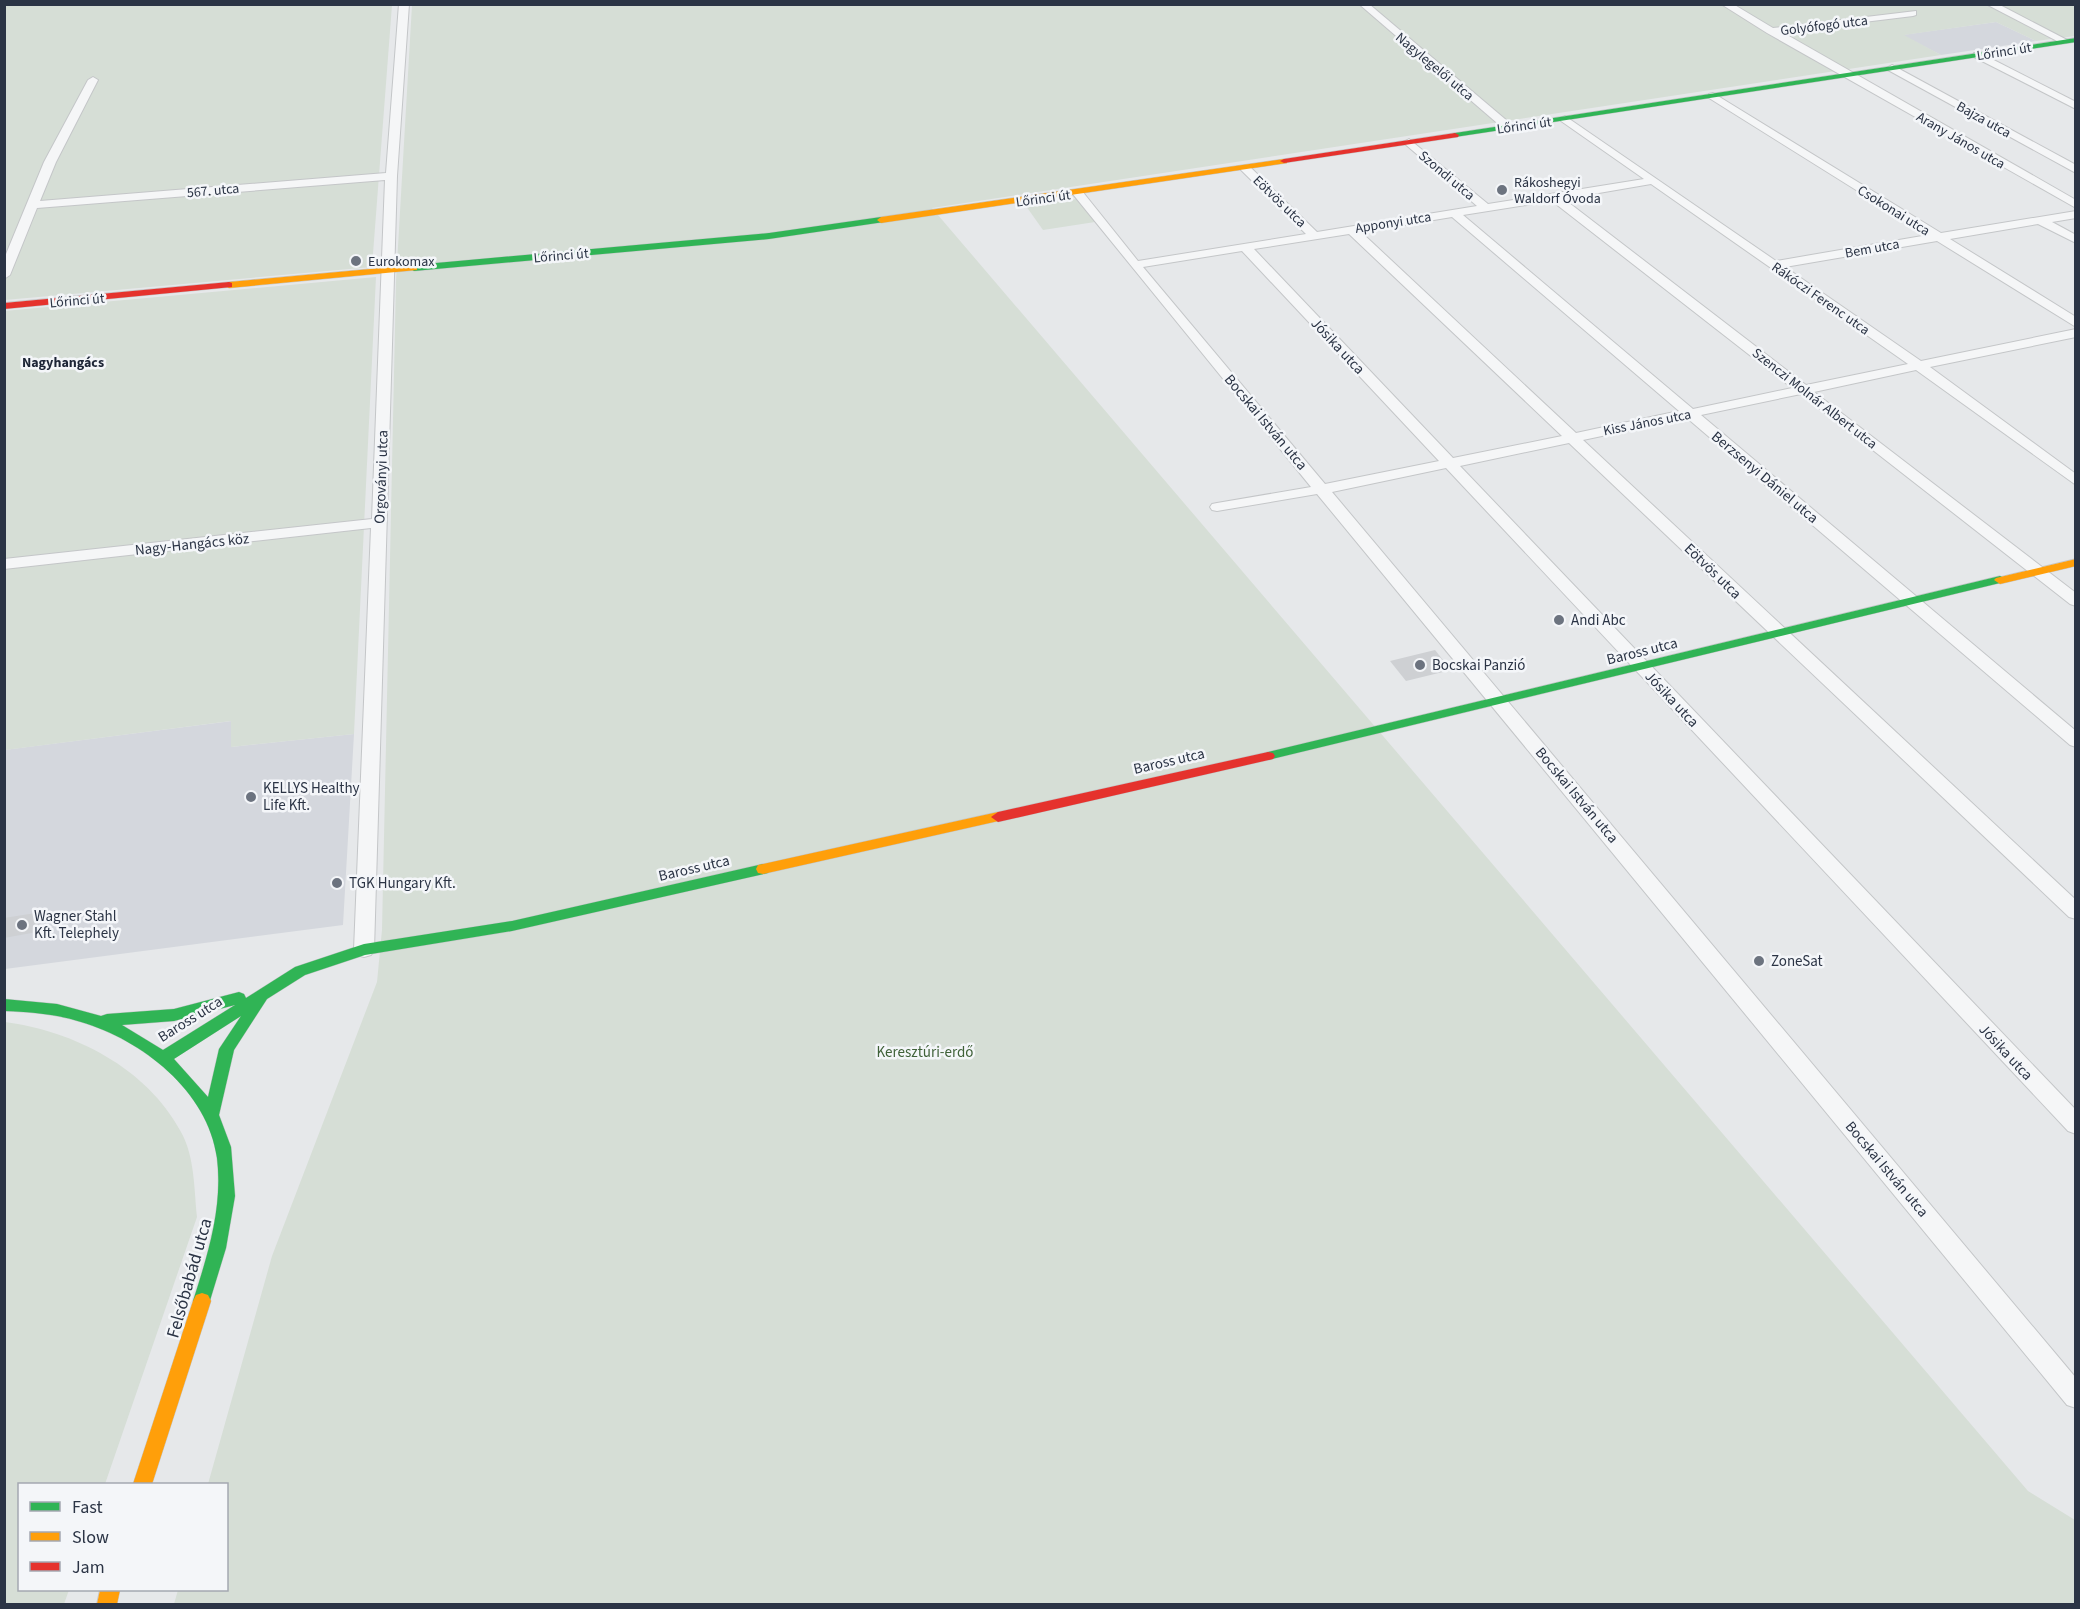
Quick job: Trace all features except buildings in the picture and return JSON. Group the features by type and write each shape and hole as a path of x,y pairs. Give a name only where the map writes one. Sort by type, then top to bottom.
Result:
{"street":[{"name":"Orgoványi utca","path":"364,950 391,176 404,4"},
{"name":"Nagylegelői utca","path":"1363,4 1508,127"},
{"name":"Arany János utca","path":"1725,4 2076,205"},
{"path":"1990,4 2066,44"},
{"name":"Golyófogó utca","path":"1770,31 1913,13"},
{"name":"Lőrinci út","path":"4,306 769,236 1078,193 1892,68 2066,44"},
{"path":"1977,56 2076,106"},
{"name":"Bajza utca","path":"1892,68 2076,170"},
{"path":"4,275 50,162 93,80"},
{"name":"Csokonai utca","path":"1713,96 2076,323"},
{"name":"Rákóczi Ferenc utca","path":"1565,119 1918,366 2076,481"},
{"name":"Szondi utca","path":"1409,142 1486,208"},
{"name":"Eötvös utca","path":"1245,168 1314,235"},
{"name":"567. utca","path":"34,205 391,176"},
{"name":"Apponyi utca","path":"1135,265 1652,181"},
{"name":"Bocskai István utca","path":"1078,193 1135,265 2076,1397"},
{"name":"Szenczi Molnár Albert utca","path":"1554,197 2076,601"},
{"name":"Berzsenyi Dániel utca","path":"1454,213 2076,741"},
{"name":"Bem utca","path":"1774,265 2076,214"},
{"path":"2040,220 2076,240"},
{"name":"Eötvös utca","path":"1351,229 2076,912"},
{"name":"Jósika utca","path":"1245,247 2076,1125"},
{"name":"Kiss János utca","path":"1217,507 1448,463 2076,333"},
{"name":"Nagy-Hangács köz","path":"4,564 379,523"},
{"name":"Baross utca","path":"4,1005 41,1007 95,1020 127,1032 165,1058 270,988 300,971 364,950 512,926 1500,703 2076,562"},
{"path":"212,1113 227,1049 270,988"},
{"name":"Baross utca","path":"95,1020 126,1021 163,1017 233,1001 270,988"},
{"name":"Felsőbabád utca","path":"143,1483 222,1239 228,1201 227,1167 212,1113 188,1081 165,1058"}],"shaded area":[{"path":"1996,22 2036,41 1941,55 1902,35"},
{"path":"232,721 231,747 354,734 343,925 5,969 4,750"}],"green space":[{"path":"5,5 392,5 372,267 5,300"},
{"name":"Keresztúri-erdő","path":"412,5 2075,5 2075,36 2036,41 1996,22 1904,35 1941,55 932,208 2028,1491 2075,1520 2075,1604 174,1604 178,1591 228,1591 228,1483 208,1483 272,1256 377,982 382,930 396,281"},
{"path":"1076,199 1095,222 1043,230 1026,206"},
{"path":"376,277 354,734 231,747 231,721 5,750 4,311"},
{"path":"5,1022 57,1034 82,1044 129,1071 149,1089 167,1109 186,1142 191,1163 197,1217 105,1483 18,1483 18,1591 69,1591 64,1604 5,1604"}],"traffic: fast":[{"path":"1455,135 2076,40"},
{"path":"414,268 769,236 881,220"},
{"path":"1268,756 2000,580"},
{"path":"165,1057 300,971 364,950 512,926 763,869"},
{"path":"107,1020 174,1015 239,998"},
{"path":"212,1113 227,1049 260,1000"},
{"path":"4,1005 57,1010 106,1024 129,1035 151,1049 171,1066 203,1102 221,1138 227,1177 222,1231 202,1301"}],"traffic: slow":[{"path":"881,220 1284,161"},
{"path":"229,285 414,268"},
{"path":"2000,580 2076,562"},
{"path":"763,869 998,817"},
{"path":"142,1483 202,1301"},
{"path":"107,1604 110,1591"}],"traffic: jam":[{"path":"1284,161 1455,135"},
{"path":"4,306 229,285"},
{"path":"998,817 1268,756"}],"place":[{"name":"Rákoshegyi Waldorf Óvoda","path":"1502,190"},
{"name":"Eurokomax","path":"356,261"},
{"name":"Andi Abc","path":"1559,620"},
{"name":"Bocskai Panzió","path":"1420,665"},
{"name":"KELLYS Healthy Life Kft.","path":"251,797"},
{"name":"TGK Hungary Kft.","path":"337,883"},
{"name":"Wagner Stahl Kft. Telephely","path":"22,925"},
{"name":"ZoneSat","path":"1759,961"}],"district":[{"name":"Nagyhangács","path":"63,362"}]}
